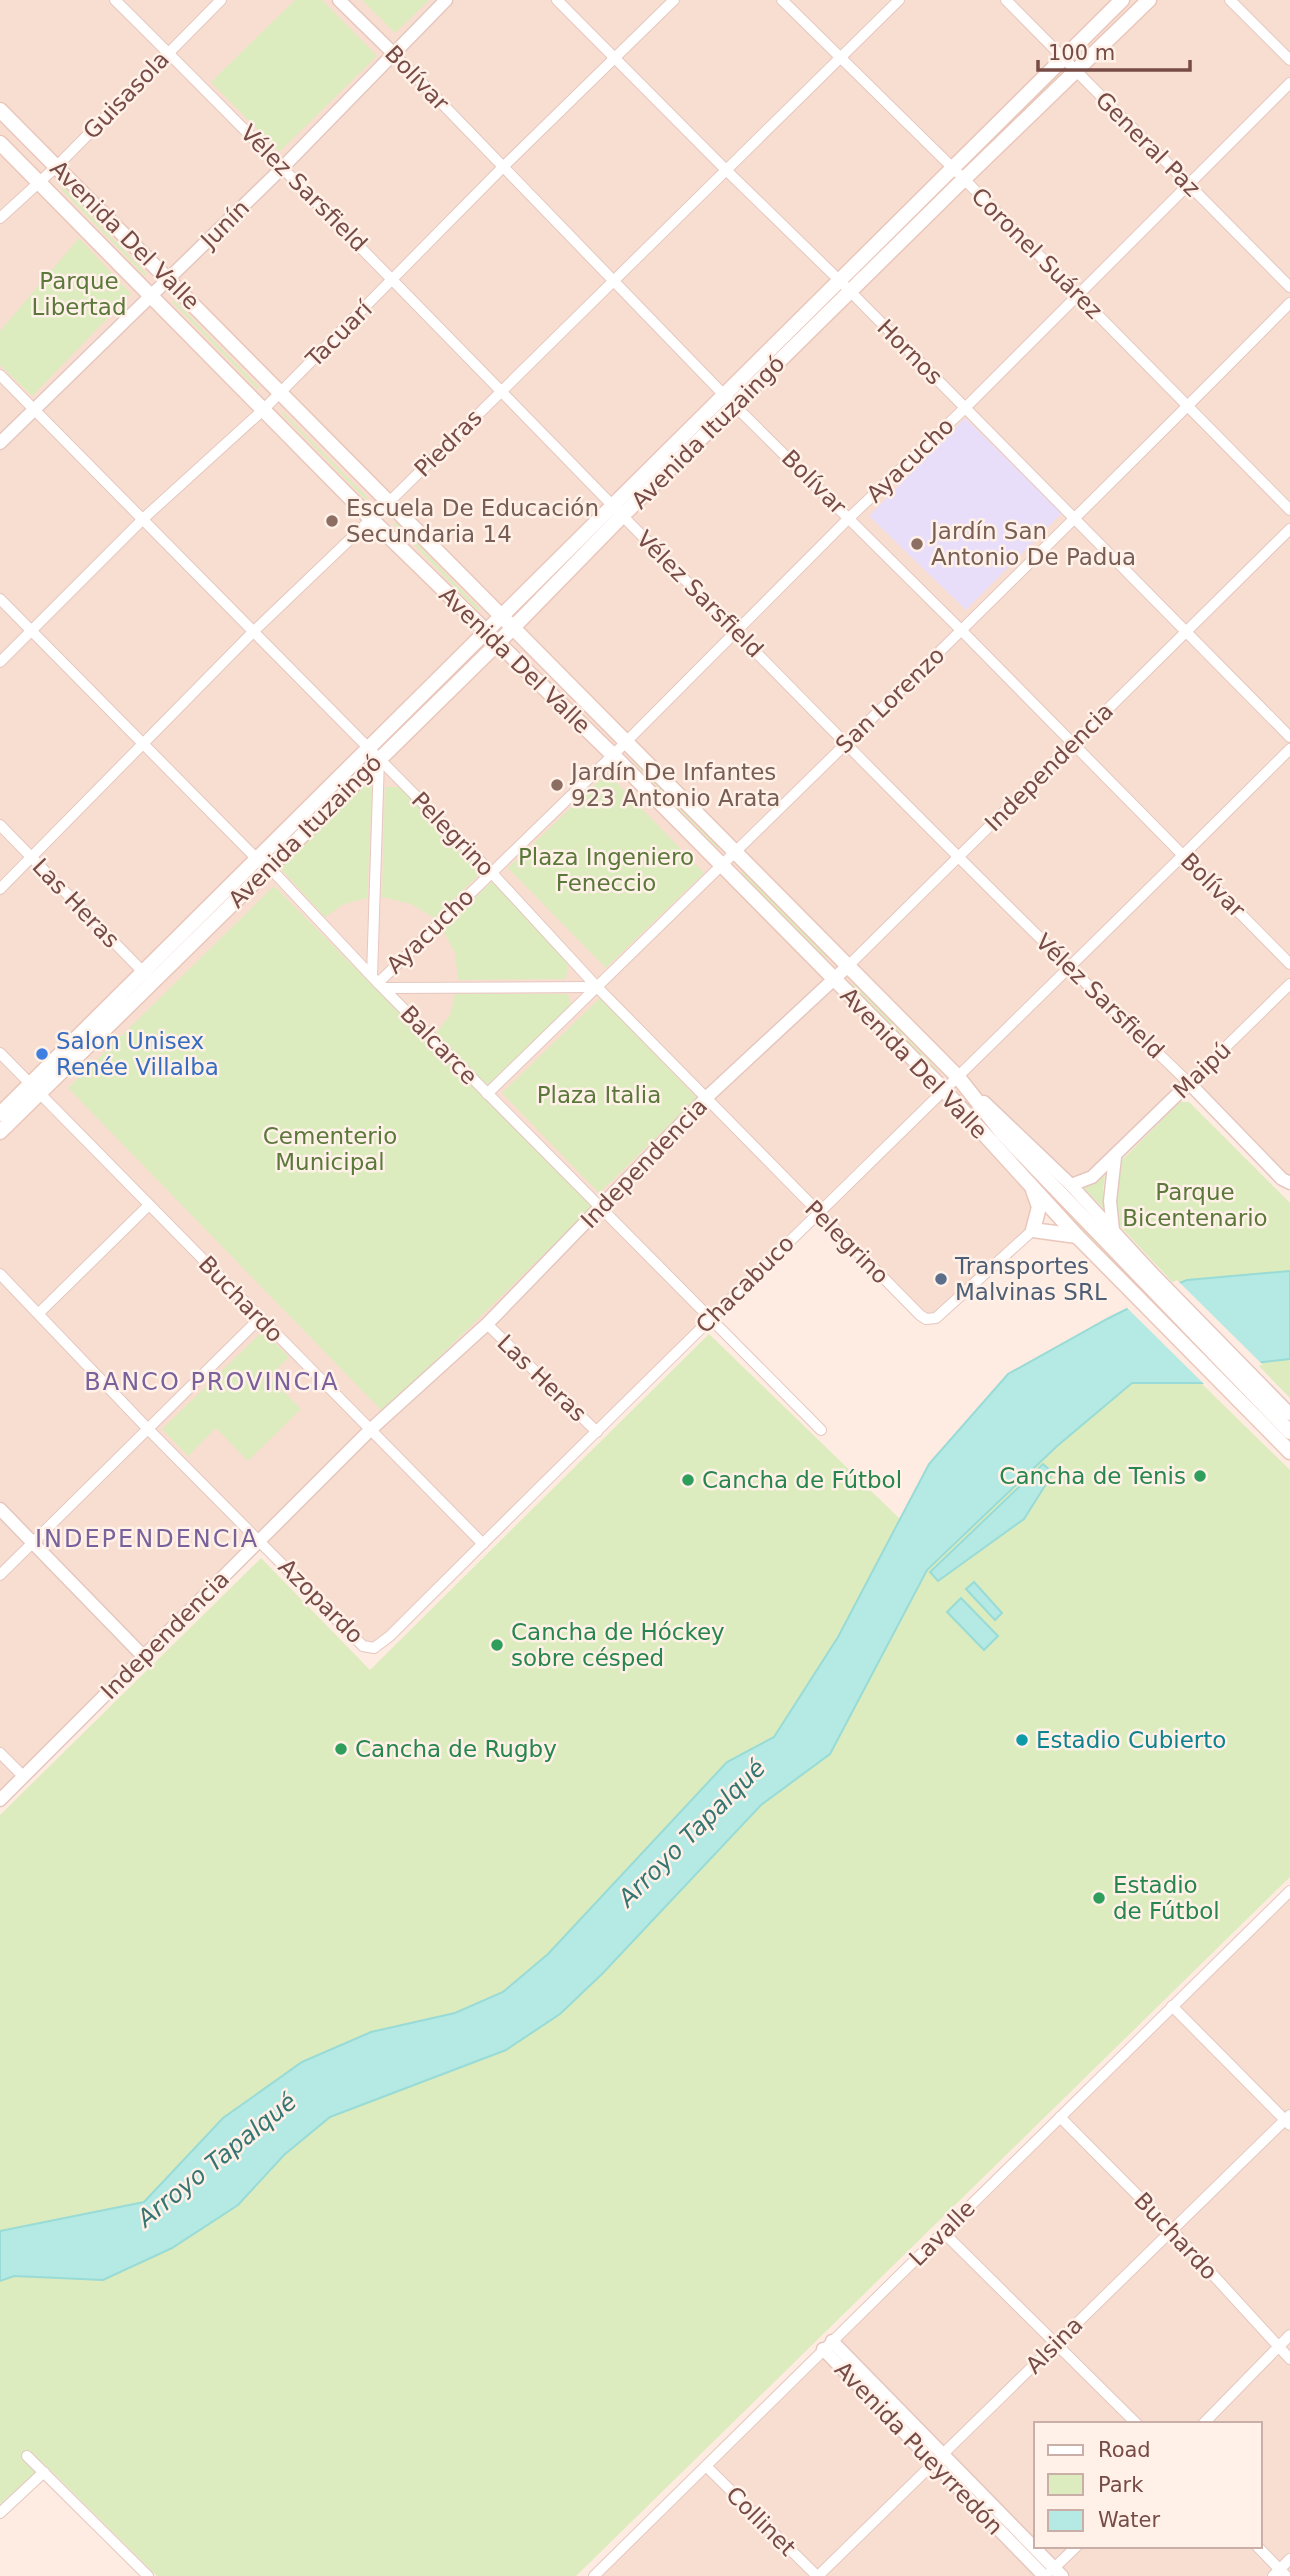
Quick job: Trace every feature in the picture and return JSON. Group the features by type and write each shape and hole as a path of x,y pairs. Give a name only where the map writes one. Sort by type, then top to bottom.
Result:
{"main road":[{"name":"Avenida Ituzaingó","path":"0,1114 34,1088 492,638 618,511 723,395 1122,0"},
{"name":"Avenida Ituzaingó","path":"618,511 735,405 1149,0"},
{"name":"Avenida Del Valle","path":"0,110 958,1077 1003,1134 1150,1280 1249,1391 1290,1432"},
{"name":"Avenida Del Valle","path":"0,143 371,519 613,755 944,1090 1077,1236 1133,1293 1249,1391 1290,1452"},
{"name":"Avenida Ituzaingó","path":"0,1132 34,1088"},
{"path":"1031,1185 1039,1207 1032,1230 1077,1236"}],"street":[{"name":"Vélez Sarsfield","path":"115,0 394,279 500,391 1069,968 1189,1083 1282,1179 1290,1183"},
{"name":"Guisasola","path":"0,218 57,166 221,0"},
{"name":"Bolívar","path":"339,0 723,395 961,630 1290,964"},
{"name":"Junín","path":"0,443 283,167 446,0"},
{"name":"Hornos","path":"557,0 851,292 1290,737"},
{"name":"Tacuarí","path":"0,662 144,518 263,410 503,167 674,0"},
{"name":"Coronel Suárez","path":"782,0 964,179 1290,510"},
{"name":"Piedras","path":"0,889 253,632 389,502 898,0"},
{"name":"General Paz","path":"1006,0 1290,287"},
{"path":"1230,0 1290,60"},
{"name":"Ayacucho","path":"378,983 613,755 849,518 965,408 1187,183 1290,83"},
{"name":"San Lorenzo","path":"487,1094 723,866 1290,303"},
{"name":"Pelegrino","path":"0,375 491,872 597,987 920,1315 926,1319 936,1318 1032,1230"},
{"name":"Independencia","path":"0,1800 369,1431 487,1324 707,1097 834,980 1290,528"},
{"name":"Balcarce","path":"0,599 821,1430"},
{"name":"Chacabuco","path":"382,1644 1290,748"},
{"path":"374,753 378,983 597,987"},
{"name":"Las Heras","path":"0,825 148,977"},
{"name":"Maipú","path":"1071,1185 1092,1177 1115,1157 1290,985"},
{"name":"Buchardo","path":"0,1053 483,1544"},
{"name":"Avenida Del Valle","path":"958,1077 1071,1185 1112,1230 1150,1280"},
{"path":"1112,1230 1110,1201 1115,1157"},
{"path":"39,1313 149,1205"},
{"name":"Azopardo","path":"0,1274 363,1646 374,1648 382,1644"},
{"path":"0,1575 260,1318"},
{"name":"Las Heras","path":"487,1324 597,1432"},
{"name":"Avenida Del Valle","path":"1249,1391 1290,1414"},
{"path":"0,1508 143,1656"},
{"path":"0,1753 24,1777"},
{"name":"Lavalle","path":"594,2576 1288,1895"},
{"path":"1172,2006 1288,2120"},
{"name":"Buchardo","path":"1060,2117 1172,2230 1290,2358"},
{"name":"Alsina","path":"818,2576 1288,2120"},
{"path":"943,2232 1135,2422"},
{"path":"1205,2422 1290,2335"},
{"name":"Avenida Pueyrredón","path":"828,2345 1051,2574"},
{"path":"27,2456 144,2575"},
{"name":"Collinet","path":"706,2466 818,2576"},
{"path":"0,2513 44,2472"},
{"path":"1051,2574 1075,2548"},
{"path":"1259,2548 1279,2574 1290,2559"}],"shaded area":[{"path":"0,0 1290,0 1290,1183 1188,1084 1092,1177 1031,1185 1033,1230 965,1293 926,1319 818,1213 382,1644 363,1646 260,1541 0,1800"},
{"path":"965,418 1062,513 966,610 869,516"},
{"path":"1290,1891 1290,2576 594,2576"}],"green space":[{"path":"295,0 322,0 377,56 279,152 211,82"},
{"path":"362,0 429,0 395,33"},
{"path":"1058,73 1061,75 967,166 965,164"},
{"path":"63,187 147,274 145,276 61,189"},
{"name":"Parque Libertad","path":"79,238 131,294 32,396 0,365 0,331"},
{"path":"174,300 259,387 257,389 172,302"},
{"path":"283,412 368,498 366,500 281,413"},
{"path":"396,522 480,609 478,611 394,524"},
{"path":"635,760 719,847 718,849 633,762"},
{"name":"Plaza Ingeniero Feneccio","path":"607,773 704,873 606,968 508,868"},
{"path":"359,786 372,786 367,898 344,904 325,917 279,867"},
{"name":"Plaza Ingeniero Feneccio","path":"385,787 399,787 482,872 434,918 411,904 382,897"},
{"path":"743,871 827,957 826,959 741,873"},
{"name":"Plaza Ingeniero Feneccio","path":"492,881 568,963 566,979 458,980 455,953 443,930"},
{"name":"Cementerio Municipal","path":"274,886 592,1207 383,1412 68,1088"},
{"path":"854,983 938,1070 937,1072 852,985"},
{"path":"455,994 568,994 571,1004 487,1086 436,1033 450,1015"},
{"name":"Plaza Italia","path":"600,998 697,1098 599,1193 502,1093"},
{"path":"955,1090 1138,1284 1135,1286 952,1092"},
{"name":"Parque Bicentenario","path":"1180,1102 1189,1102 1290,1203 1290,1271 1187,1280 1175,1285 1118,1224 1113,1197 1120,1162"},
{"path":"1105,1176 1103,1190 1105,1210 1081,1185"},
{"path":"263,1331 289,1357 269,1377 301,1409 248,1461 216,1428 188,1456 162,1429"},
{"path":"709,1334 900,1519 838,1637 774,1738 727,1762 548,1954 503,1992 455,2013 371,2032 223,2118 144,2202 0,2231 0,1815 261,1558 370,1670"},
{"path":"1290,1359 1290,1398 1256,1363"},
{"path":"1132,1383 1201,1383 1290,1470 1290,1877 576,2576 157,2576 45,2465 0,2504 0,2281 14,2276 103,2280 284,2155 330,2117 506,2050 560,2014 603,1973 761,1805 830,1754 927,1570 1056,1447"}],"water":[{"name":"Arroyo Tapalqué","path":"1290,1271 1290,1359 1256,1363 1213,1383 1132,1383 1056,1447 927,1570 830,1754 761,1805 603,1973 560,2014 506,2050 330,2117 284,2155 238,2205 172,2248 103,2280 14,2276 0,2281 0,2231 144,2202 223,2118 302,2062 371,2032 455,2013 503,1992 548,1954 727,1762 774,1737 838,1637 929,1464 1008,1374 1107,1319 1187,1280"},
{"path":"1043,1464 1053,1473 1024,1519 938,1581 930,1572"},
{"path":"974,1582 1002,1613 995,1620 966,1589"},
{"path":"961,1598 998,1636 984,1650 947,1612"}],"pier":[{"path":"1177,1280 1263,1365 1214,1386 1206,1386 1125,1306"}],"place":[{"name":"Escuela De Educación Secundaria 14","path":"332,521"},
{"name":"Jardín San Antonio De Padua","path":"917,544"},
{"name":"Jardín De Infantes 923 Antonio Arata","path":"557,785"},
{"name":"Salon Unisex Renée Villalba","path":"42,1054"},
{"name":"Transportes Malvinas SRL","path":"941,1279"},
{"name":"Cancha de Tenis","path":"1200,1476"},
{"name":"Cancha de Fútbol","path":"688,1480"},
{"name":"Cancha de Hóckey sobre césped","path":"497,1645"},
{"name":"Estadio Cubierto","path":"1022,1740"},
{"name":"Cancha de Rugby","path":"341,1749"},
{"name":"Estadio de Fútbol","path":"1099,1898"}],"district":[{"name":"BANCO PROVINCIA","path":"212,1382"},
{"name":"INDEPENDENCIA","path":"147,1539"}]}
